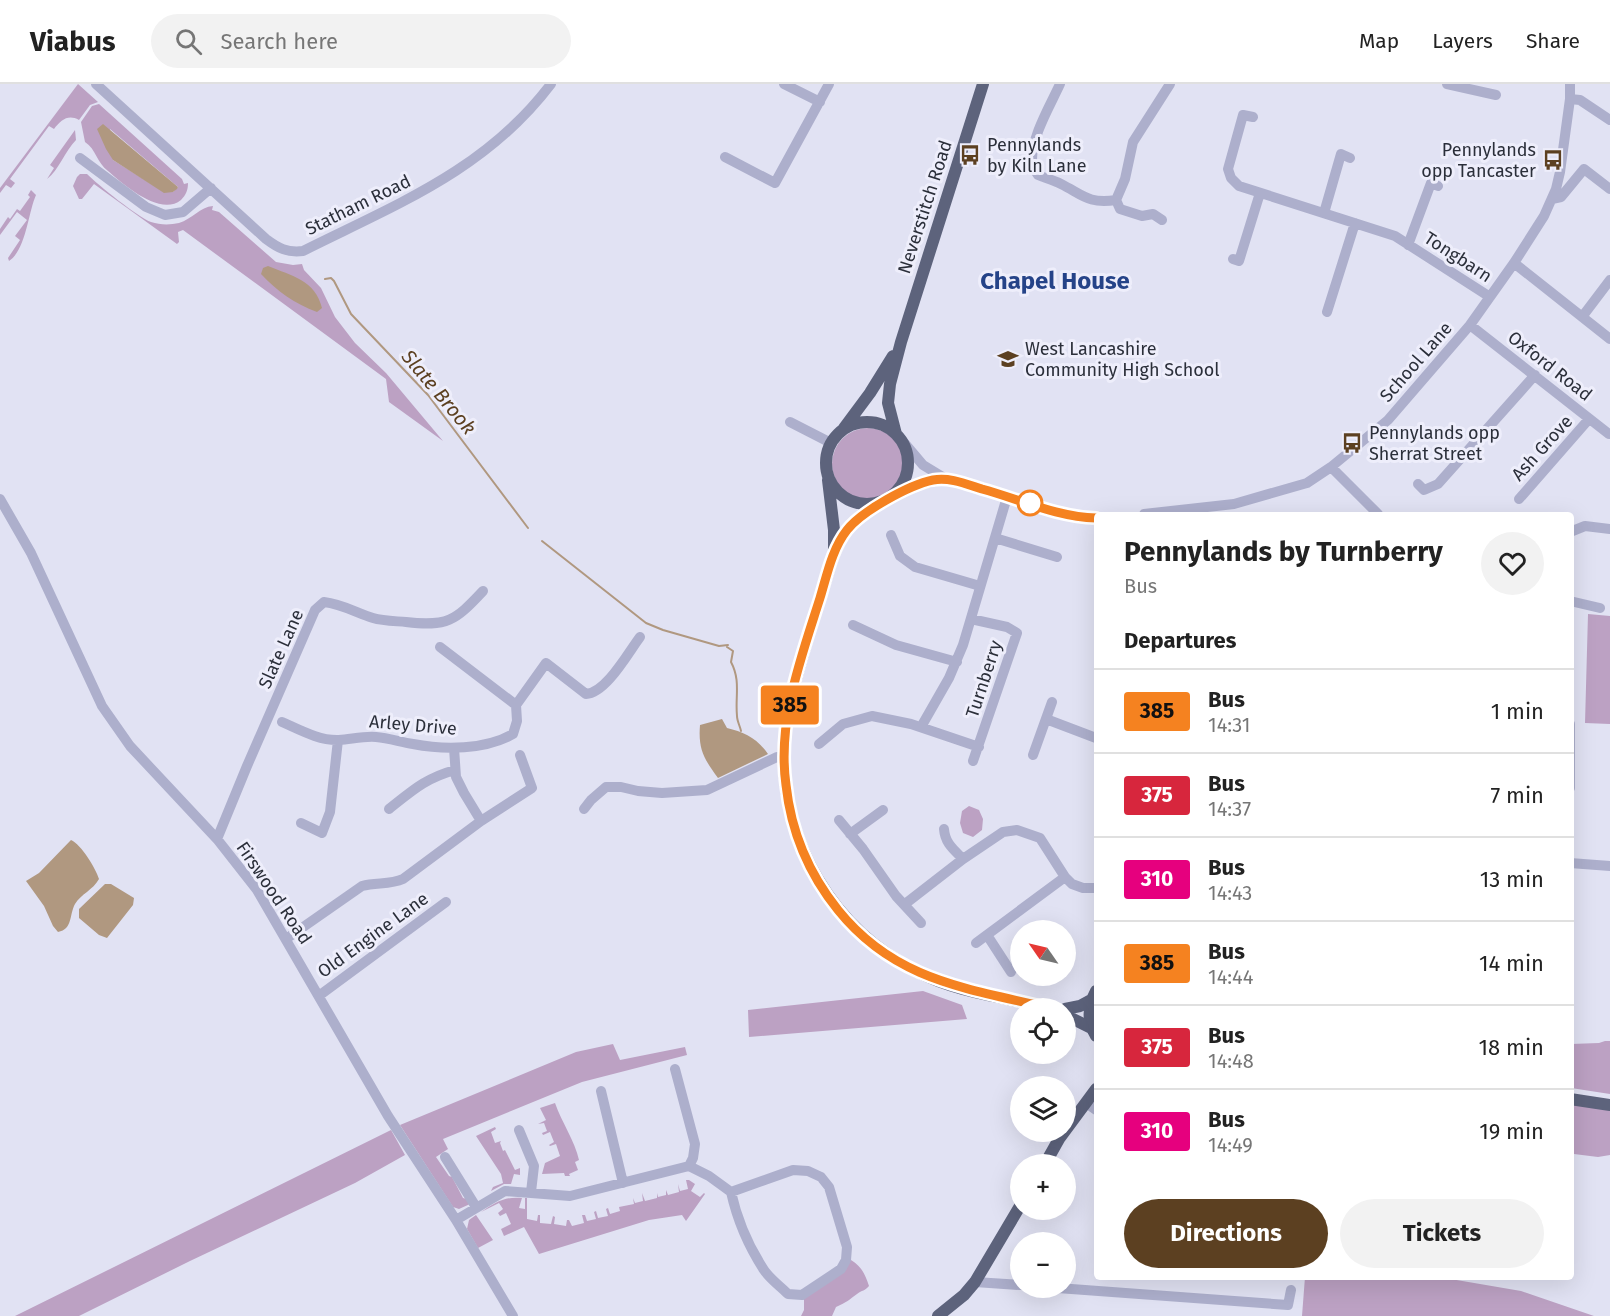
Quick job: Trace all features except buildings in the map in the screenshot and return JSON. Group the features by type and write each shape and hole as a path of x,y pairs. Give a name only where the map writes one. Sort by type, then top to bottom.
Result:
{"main road":[{"name":"Neverstitch Road","path":"899,436 888,403 890,384 901,342 983,84"},
{"name":"Neverstitch Road","path":"842,430 870,393 901,342"},
{"path":"834,554 834,530 826,465 831,443 842,430 852,424 876,423 887,427 899,436 907,452 909,465 906,479 898,490 859,518 846,531 834,554 794,684 785,733 785,782 791,819 804,855 839,911 869,940 898,962 951,985 1010,999"},
{"path":"828,476 833,487 847,499 865,505 883,501"},
{"path":"1076,1007 1094,995"},
{"path":"1094,995 1089,1010 1094,1033"},
{"path":"1076,1022 1094,1033"},
{"path":"1574,1100 1610,1105"},
{"path":"1051,1154 1059,1139 1091,1106"},
{"path":"938,1316 964,1295 975,1282 1012,1220"}],"street":[{"name":"Statham Road","path":"96,84 276,246 286,251 303,251 431,187 474,160 509,132 537,104 551,84"},
{"path":"784,84 820,102"},
{"path":"725,158 775,183 829,84"},
{"path":"1060,84 1037,136 1032,164 1038,175 1061,184 1091,201 1116,200"},
{"path":"1162,220 1153,214 1142,216 1120,209 1116,200 1125,179 1133,142 1170,84"},
{"path":"1447,84 1496,95"},
{"name":"School Lane","path":"1162,512 1247,501 1307,483 1331,467 1388,420 1470,325 1514,264 1544,216 1560,172 1570,84"},
{"path":"1570,99 1580,100 1610,120"},
{"name":"Tongbarn","path":"1253,117 1243,115 1228,169 1231,178 1239,186 1395,236 1490,297"},
{"path":"1324,213 1341,154 1350,158"},
{"path":"80,158 146,207 165,215 183,212 211,188"},
{"path":"1552,199 1561,197 1584,169 1610,189"},
{"name":"Tongbarn","path":"1408,244 1431,183 1438,186"},
{"path":"1233,260 1239,261 1260,193"},
{"path":"1327,312 1355,223"},
{"path":"1514,264 1610,339"},
{"path":"1582,317 1610,280"},
{"name":"Oxford Road","path":"1470,325 1609,434"},
{"path":"1418,484 1424,490 1438,484 1535,375"},
{"name":"Ash Grove","path":"1519,499 1590,419"},
{"path":"790,422 831,443"},
{"path":"899,436 923,465 946,479 1070,516 1094,518"},
{"path":"1331,467 1376,512"},
{"path":"883,501 922,484 946,479"},
{"name":"Turnberry","path":"921,727 957,662 1007,496"},
{"name":"Firswood Road","path":"0,499 31,553 102,706 130,746 217,839 257,890 320,995 388,1116 456,1220 513,1316"},
{"path":"1574,530 1585,526 1610,529"},
{"path":"891,535 900,556 915,567 980,586"},
{"path":"995,538 1057,557"},
{"name":"Slate Lane","path":"217,839 315,610 324,602 334,603 375,619 431,625 447,622 463,612 483,591"},
{"path":"1574,602 1600,608"},
{"name":"Turnberry","path":"971,619 1008,627 1017,633 973,761"},
{"name":"Turnberry","path":"853,625 896,645 957,662"},
{"path":"440,647 516,705 546,663 586,694 593,694 603,687 640,637"},
{"path":"1033,755 1053,702"},
{"name":"Arley Drive","path":"282,722 311,734 338,740 373,736 424,746 454,748 504,739 513,734 517,721 516,705"},
{"name":"Turnberry","path":"819,744 843,724 872,716 921,727 979,747"},
{"path":"1046,719 1094,737"},
{"path":"301,824 322,833 330,812 338,740"},
{"path":"454,748 456,777 482,821"},
{"path":"286,939 362,886 403,879 482,821 532,788 520,755"},
{"path":"584,809 606,787 662,793 706,790 777,758"},
{"path":"389,809 434,776 455,770"},
{"path":"850,834 884,810"},
{"path":"839,820 896,896 921,923"},
{"path":"945,828 945,838 949,846 963,859"},
{"path":"905,904 963,859 1003,832 1017,830 1040,838 1065,877 1077,886 1094,888"},
{"path":"1574,863 1610,866"},
{"path":"976,943 1065,877"},
{"name":"Old Engine Lane","path":"320,995 446,903"},
{"path":"987,935 1010,970"},
{"path":"675,1069 696,1144 689,1166"},
{"path":"601,1091 623,1183"},
{"path":"519,1130 534,1166 531,1192"},
{"path":"445,1157 476,1207"},
{"path":"456,1220 505,1191 570,1196 689,1166 709,1176 731,1192 735,1210 765,1272 788,1294 802,1295 841,1269 846,1260 847,1247 829,1187 821,1177 808,1171 792,1170 731,1192"},
{"path":"975,1282 1010,1284"},
{"path":"1076,1289 1288,1305 1291,1290"}],"shaded area":[{"path":"78,84 98,102 90,105 79,120 68,118 54,129 49,126 10,179 15,183 11,188 6,185 0,193 0,188"},
{"path":"99,104 182,179 184,184 188,183 188,188 181,200 172,204 153,202 142,197 104,168 92,148 85,142 81,122 92,106","holes":["110,129 178,187 173,192 164,192 113,160"]},
{"path":"103,124 178,187 177,189 164,193 113,160 97,129"},
{"path":"75,130 76,140 47,179 54,168 50,165"},
{"path":"80,174 87,174 128,208 154,223 179,223 213,206 212,210 219,212 276,262 302,264 304,270 321,288 335,317 355,343 386,373 443,441 389,402 386,379 183,230 178,232 179,242 177,244 94,184 82,199 79,199 73,186"},
{"path":"31,190 36,195 26,231 19,249 9,261 8,258 20,240 15,236 27,220 17,212 0,235 0,229 8,217 10,219 17,209 20,211 30,197 28,195"},
{"path":"268,266 294,276 308,285 319,299 322,308 317,312 301,305 280,291 261,274 263,268"},
{"path":"868,428 888,434 898,444 904,464 898,484 888,494 868,500 848,494 838,484 832,464 838,444 848,434"},
{"path":"1588,614 1610,616 1610,724 1585,723"},
{"path":"722,719 727,728 750,737 768,754 718,778 703,753 700,725"},
{"path":"969,806 979,810 983,819 982,830 973,837 963,833 960,823 962,811"},
{"path":"71,840 88,857 99,879 80,897 73,908 68,925 58,932 44,906 26,881 39,873"},
{"path":"105,884 111,884 134,898 133,905 107,938 99,935 79,918 79,909"},
{"path":"923,991 962,1005 967,1019 749,1037 748,1010"},
{"path":"1610,1041 1610,1094 1574,1088 1574,1044"},
{"path":"613,1044 620,1060 685,1047 687,1055 582,1082 443,1139 448,1149 436,1157 452,1177 463,1198 467,1199 470,1204 459,1209 453,1207 400,1125 576,1052"},
{"path":"555,1103 579,1160 575,1162 578,1170 569,1174 570,1176 565,1176 564,1173 542,1174 545,1163 560,1156 556,1144 549,1145 554,1142 550,1132 543,1135 542,1133 547,1131 544,1123 538,1124 546,1120 540,1108"},
{"path":"1574,1104 1610,1110 1610,1155 1598,1157 1574,1154"},
{"path":"495,1127 496,1129 491,1132 495,1143 501,1141 503,1151 505,1150 515,1170 520,1168 520,1175 514,1174 511,1184 504,1184 491,1191 493,1187 503,1183 501,1174 476,1136"},
{"path":"391,1130 405,1155 355,1183 79,1316 15,1316"},
{"path":"686,1180 695,1184 691,1191 700,1197 705,1194 686,1221 682,1215 649,1220 539,1254 524,1227 504,1236 501,1229 511,1224 506,1213 500,1216 498,1213 503,1209 499,1203 481,1212 500,1201 510,1198 522,1198 519,1208 525,1209 525,1198 527,1198 527,1219 537,1221 540,1215 540,1223 551,1224 553,1216 555,1217 554,1224 566,1226 569,1220 572,1226 584,1223 582,1215 585,1215 587,1221 596,1219 594,1212 596,1211 598,1218 608,1216 606,1209 608,1208 610,1214 620,1211 619,1207 634,1204 633,1198 635,1203 643,1201 642,1193 645,1201 657,1198 657,1193 658,1197 666,1195 666,1190 668,1195 679,1192 678,1184 680,1191 688,1189"},
{"path":"476,1215 493,1240 478,1248 467,1229 469,1220"},
{"path":"851,1260 863,1271 869,1286 836,1307 832,1316 801,1316 804,1310 804,1298"},
{"path":"1305,1280 1457,1280 1521,1291 1594,1316 1302,1316"}],"waterway":[{"name":"Slate Brook","path":"325,279 331,278 334,281 351,314 428,395 528,528"},
{"name":"Slate Brook","path":"542,541 646,623 719,646 728,645"},
{"path":"727,647 733,651 731,662 736,676 737,718 741,731"}],"bus line":[{"name":"385","path":"1010,1000 961,988 919,973 881,951 839,911 804,855 791,819 785,782 784,748 789,707 806,642 837,545 852,524 877,503 932,480 946,479 1070,516 1094,518"}],"place":[{"name":"Pennylands by Kiln Lane","path":"970,155"},
{"name":"Pennylands opp Tancaster","path":"1553,160"},
{"name":"West Lancashire Community High School","path":"1008,359"},
{"name":"Pennylands opp Sherrat Street","path":"1352,443"}],"district":[{"name":"Chapel House","path":"1055,281"}]}
